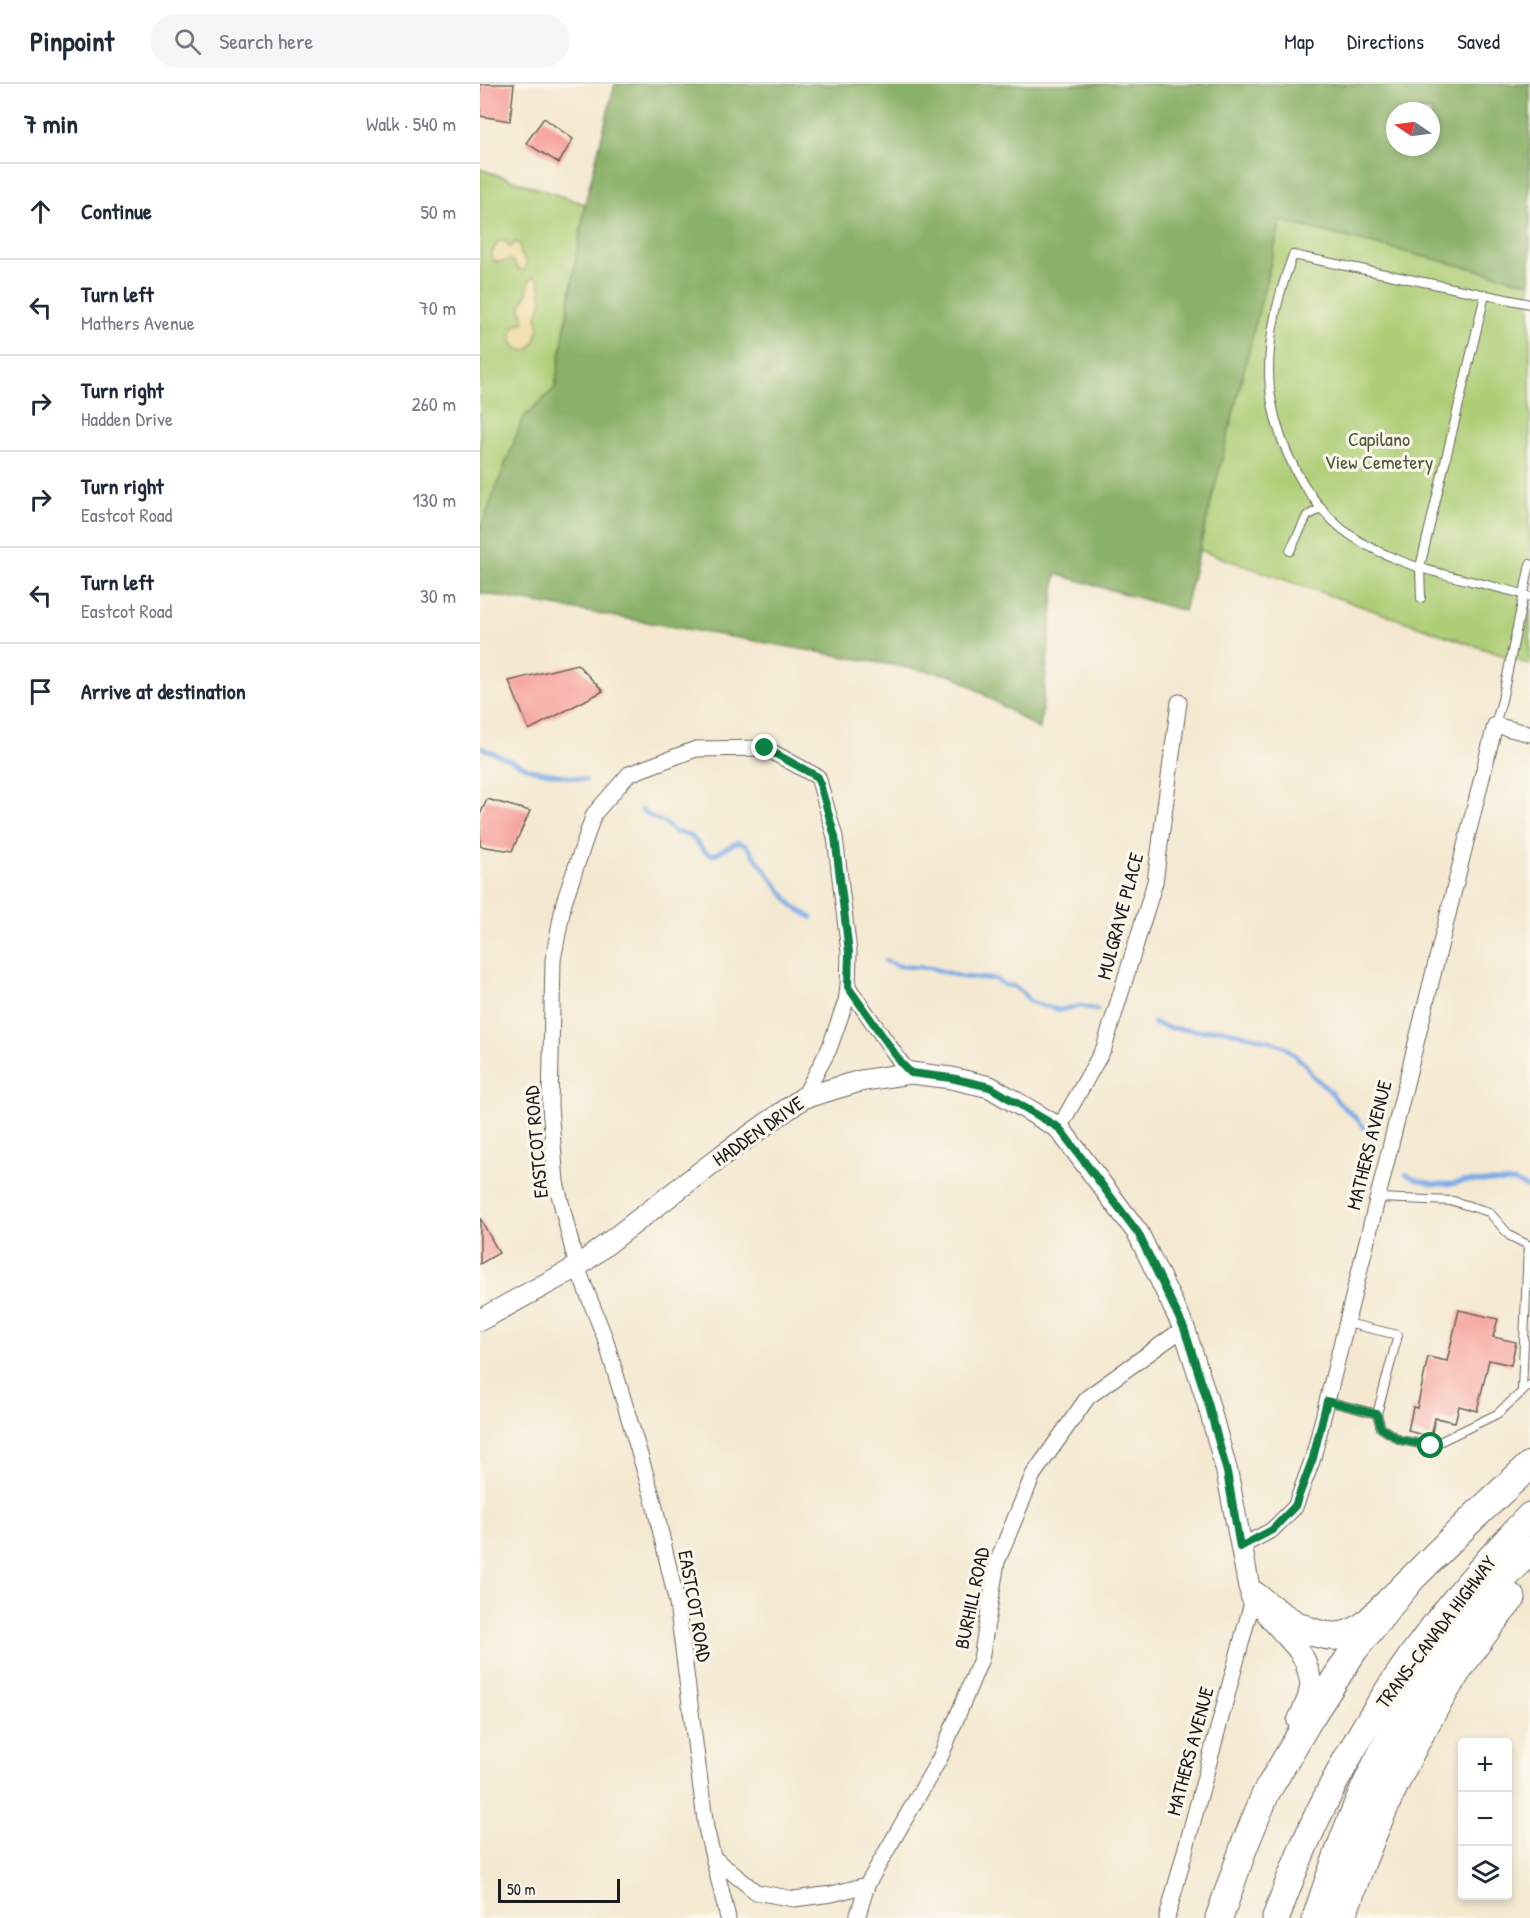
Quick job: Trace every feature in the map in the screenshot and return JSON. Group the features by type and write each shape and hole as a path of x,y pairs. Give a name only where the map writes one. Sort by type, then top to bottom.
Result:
{"highway":[{"path":"1254,1595 1294,1624 1310,1631 1336,1637 1349,1635 1359,1630 1530,1465"},
{"name":"TRANS-CANADA HIGHWAY","path":"1276,1918 1320,1813 1369,1720 1398,1675 1458,1597 1500,1547 1530,1516"},
{"name":"TRANS-CANADA HIGHWAY","path":"1316,1918 1347,1829 1368,1780 1392,1736 1449,1647 1483,1603 1530,1550"},
{"path":"1342,1918 1370,1841 1411,1750 1464,1660 1530,1576"},
{"path":"1219,1918 1266,1793 1354,1650 1409,1582"}],"street":[{"name":"MULGRAVE PLACE","path":"1059,1128 1104,1048 1155,882 1179,702"},
{"path":"1495,725 1530,734"},
{"name":"MATHERS AVENUE","path":"1240,1547 1272,1530 1295,1506 1313,1458 1495,725"},
{"name":"EASTCOT ROAD","path":"728,1918 704,1817 677,1604 653,1499 605,1338 577,1267 555,1171 550,1106 553,960 564,902 594,814 629,774 696,749 765,748 818,777 835,837 849,952 848,987 846,1001 829,1049 802,1098"},
{"path":"848,987 902,1064 911,1073"},
{"name":"HADDEN DRIVE","path":"480,1320 577,1267 724,1154 802,1098 860,1081 911,1073 951,1078 990,1087 1059,1128 1138,1233 1184,1328 1227,1472 1245,1575 1254,1595 1305,1660 1311,1685 1308,1699 1266,1793"},
{"name":"BURHILL ROAD","path":"857,1918 867,1886 940,1758 981,1659 997,1562 1033,1475 1088,1396 1184,1328"},
{"name":"MATHERS AVENUE","path":"1167,1918 1254,1595"},
{"path":"714,1858 756,1892 794,1899 867,1886"}],"lane":[{"path":"1527,596 1395,559 1366,545 1342,529 1322,508 1289,458 1271,402 1269,370 1274,319 1284,277 1293,255 1530,304"},
{"path":"1421,598 1420,567 1485,295"},
{"path":"1290,551 1307,516 1322,508"},
{"path":"1495,725 1527,596 1530,564"},
{"path":"1378,1198 1453,1201 1489,1212 1510,1236 1529,1245 1522,1390"},
{"path":"1347,1323 1398,1335 1377,1414 1381,1428 1400,1440 1431,1446 1497,1414 1530,1385"},
{"path":"1327,1401 1377,1414"}],"green space":[{"path":"615,84 1530,84 1530,283 1281,221 1184,611 1056,574 1040,730 955,676 480,593 480,530 523,418 555,388 585,204"},
{"path":"480,169 585,204 555,388 480,592"},
{"name":"Capilano View Cemetery","path":"1281,220 1530,283 1530,665 1199,550"}],"sand":[{"path":"498,241 504,241 510,247 516,242 520,244 521,255 527,262 525,270 518,269 512,260 494,261 491,255"},
{"path":"533,276 539,280 542,300 537,316 539,329 534,343 528,350 523,350 513,343 512,329 518,323 524,323 521,306 527,294 529,281"}],"building":[{"path":"480,84 514,84 510,121 480,116"},
{"path":"544,118 573,139 559,163 526,143"},
{"path":"577,664 603,691 529,730 509,681"},
{"path":"487,799 530,811 512,851 480,846 480,815"},
{"path":"480,1218 499,1253 480,1264"},
{"path":"1459,1310 1498,1319 1493,1337 1516,1342 1511,1365 1489,1360 1477,1411 1459,1406 1455,1422 1435,1418 1431,1437 1408,1431 1413,1407 1417,1408 1428,1357 1447,1361"}],"waterway":[{"path":"480,747 532,770 586,780"},
{"path":"642,810 665,823 674,832 690,835 705,852 713,855 738,842 746,845 793,906 812,918"},
{"path":"885,961 899,966 931,968 962,977 995,979 1004,985 1013,986 1029,1001 1060,1010 1081,1006 1097,1010"},
{"path":"1153,1023 1170,1028 1201,1031 1220,1029 1285,1047 1306,1065 1312,1075 1368,1132"},
{"path":"1406,1174 1417,1180 1435,1184 1453,1184 1464,1181 1515,1182 1530,1189"}],"route":[{"path":"765,748 818,777 835,837 849,952 848,987 902,1064 911,1073 951,1078 990,1087 1059,1128 1138,1233 1184,1328 1227,1472 1240,1547 1272,1530 1295,1506 1313,1458 1327,1401 1377,1414 1381,1428 1400,1440 1431,1446"}]}
